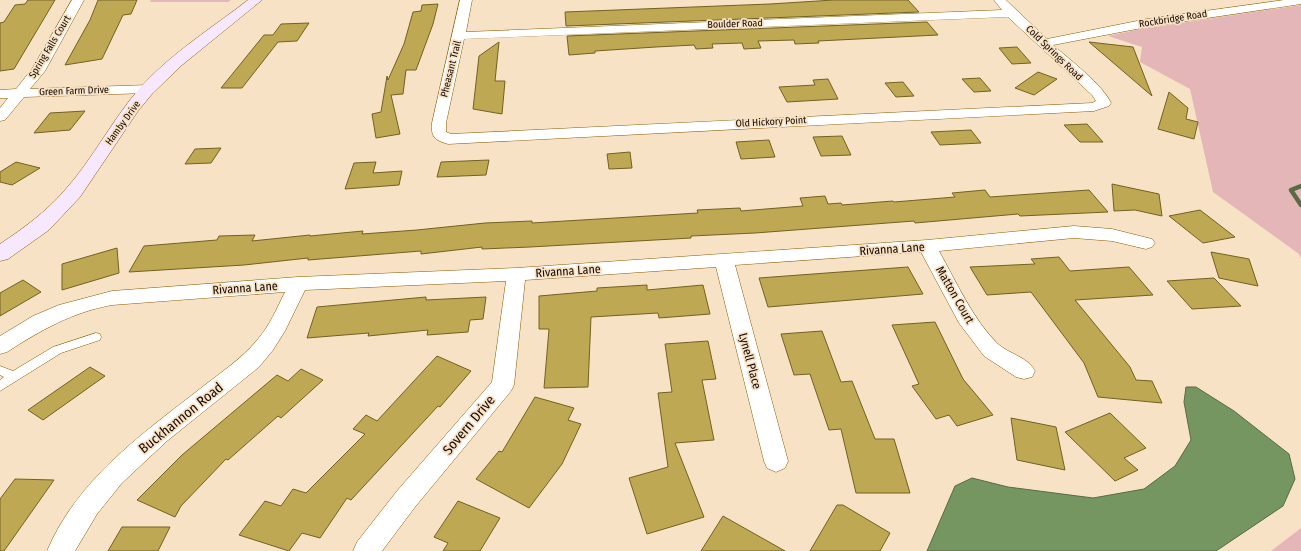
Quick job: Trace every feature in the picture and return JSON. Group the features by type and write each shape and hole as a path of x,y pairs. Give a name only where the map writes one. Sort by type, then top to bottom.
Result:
{"street":[{"name":"Spring Falls Court","path":"0,117 38,71 78,0"},
{"name":"Hamby Drive","path":"0,254 42,225 68,199 132,108 148,89 177,62 256,0"},
{"name":"Pheasant Trail","path":"441,137 439,134 439,123 466,0"},
{"name":"Cold Springs Road","path":"1000,0 1011,13 1102,98 1104,103 1100,106"},
{"name":"Rockbridge Road","path":"1045,44 1147,23 1301,1"},
{"name":"Boulder Road","path":"459,36 1011,13"},
{"name":"Green Farm Drive","path":"0,94 148,89"},
{"name":"Old Hickory Point","path":"441,137 448,138 1094,108 1100,106"},
{"name":"Rivanna Lane","path":"0,346 35,323 86,302 298,284 516,274 927,246 1074,232 1112,235 1146,243"},
{"name":"Matton Court","path":"927,246 966,318 991,350 1024,371"},
{"name":"Lynell Place","path":"724,260 776,461"},
{"name":"Sovern Drive","path":"366,551 406,499 503,385 516,274"},
{"name":"Buckhannon Road","path":"60,551 88,506 113,475 159,434 250,361 266,344 278,326 298,284"}],"lane":[{"path":"0,386 53,350 78,340 96,337"},
{"path":"0,370 13,376"}],"shaded area":[{"path":"151,0 231,0 228,2 150,2"},
{"path":"1301,5 1301,258 1299,254 1213,192 1190,89 1140,62 1142,47 1108,36 1141,29"},
{"path":"1186,387 1196,387 1234,411 1289,454 1295,479 1283,506 1216,551 927,551 955,486 972,478 1008,487 1093,498 1144,489 1175,466 1191,440 1184,402"},
{"path":"1301,528 1301,551 1271,551"}],"building":[{"path":"28,0 55,0 14,69 0,71 0,23 4,22 15,5 25,4"},
{"path":"98,0 137,0 131,14 123,15 102,59 65,65 90,20"},
{"path":"834,0 908,0 919,12 566,26 565,12 770,4"},
{"path":"438,4 433,24 416,70 406,70 403,94 391,95 400,134 376,138 372,114 381,112 387,76 388,80 404,44 413,12 421,11 422,5"},
{"path":"927,22 938,35 818,41 819,43 795,44 794,40 758,41 761,48 744,49 742,43 712,44 713,48 696,49 694,45 595,51 595,53 569,55 567,36"},
{"path":"309,23 297,41 278,42 242,88 221,88 264,35 273,35 281,24"},
{"path":"499,42 495,81 505,81 502,114 473,109 479,56"},
{"path":"1089,42 1133,47 1152,96"},
{"path":"1017,47 1031,63 1012,64 999,48"},
{"path":"1038,72 1057,79 1034,95 1015,88"},
{"path":"980,78 991,91 974,92 962,79"},
{"path":"828,79 838,99 787,102 779,87 815,85 813,80"},
{"path":"903,82 914,96 896,97 885,83"},
{"path":"1169,92 1188,108 1186,119 1198,122 1194,139 1158,129"},
{"path":"85,111 70,130 34,133 50,113"},
{"path":"1087,124 1103,142 1080,142 1064,125"},
{"path":"971,130 981,143 940,145 931,132"},
{"path":"842,136 851,155 821,156 813,137"},
{"path":"769,140 775,157 741,159 736,142"},
{"path":"221,148 211,163 185,164 195,149"},
{"path":"630,152 632,168 609,169 607,154"},
{"path":"489,160 486,175 437,177 441,162"},
{"path":"16,162 40,168 12,185 0,182 0,172"},
{"path":"376,162 373,173 402,171 399,185 345,189 354,163"},
{"path":"1112,184 1159,194 1162,216 1135,210 1114,211"},
{"path":"985,190 990,197 1089,190 1108,212 1020,216 1018,214 915,223 914,221 755,233 691,236 691,238 530,247 482,249 482,247 421,254 421,251 308,260 308,258 244,265 129,272 144,246 217,240 219,236 255,235 252,241 363,231 362,234 417,230 485,223 532,221 532,223 698,213 697,210 740,208 741,211 803,206 800,198 825,196 828,204 841,203 842,205 894,202 955,197 952,193"},
{"path":"1200,210 1235,237 1203,243 1169,216"},
{"path":"117,248 119,273 62,290 62,264"},
{"path":"1211,252 1249,259 1258,286 1219,278"},
{"path":"1059,257 1070,271 1129,267 1153,295 1075,300 1130,367 1136,380 1152,381 1162,403 1098,397 1084,363 1031,292 987,295 970,267 1035,264 1031,259"},
{"path":"908,267 923,294 768,307 759,278"},
{"path":"1214,278 1241,306 1192,309 1167,281"},
{"path":"23,280 41,292 0,316 0,293"},
{"path":"647,285 647,290 703,285 710,314 659,318 658,313 591,317 588,387 544,388 549,329 539,329 539,296 597,291 597,288"},
{"path":"426,297 426,300 486,297 483,319 470,320 468,332 427,335 428,330 368,336 369,333 307,338 317,307"},
{"path":"935,322 963,379 993,415 957,426 949,415 936,419 912,386 919,384 892,325"},
{"path":"822,331 841,382 852,381 875,439 894,439 910,493 856,493 841,429 829,430 810,374 794,375 781,334"},
{"path":"708,341 716,379 702,380 714,440 675,443 704,517 647,534 629,478 668,467 658,393 672,392 665,344"},
{"path":"437,356 471,371 440,407 438,406 351,500 347,498 320,538 302,533 289,551 239,535 265,501 281,506 293,489 306,493 365,434 353,429 366,415 377,421"},
{"path":"90,367 105,376 43,420 28,410"},
{"path":"301,369 323,380 281,418 278,416 228,460 226,459 181,506 175,517 137,500 182,455 277,375 288,381"},
{"path":"535,397 574,408 568,420 581,424 562,464 529,508 476,479 499,451 502,452"},
{"path":"1110,413 1146,448 1124,458 1138,470 1115,481 1065,432"},
{"path":"1011,418 1056,427 1065,470 1017,460"},
{"path":"15,479 54,480 4,551 0,551 0,499"},
{"path":"458,501 500,518 480,551 443,551 448,543 434,537"},
{"path":"837,505 843,505 890,533 880,551 810,551"},
{"path":"723,516 785,551 701,551"},
{"path":"122,527 170,527 158,551 108,551"}],"waterway":[{"path":"1301,186 1291,190 1301,205"}]}
